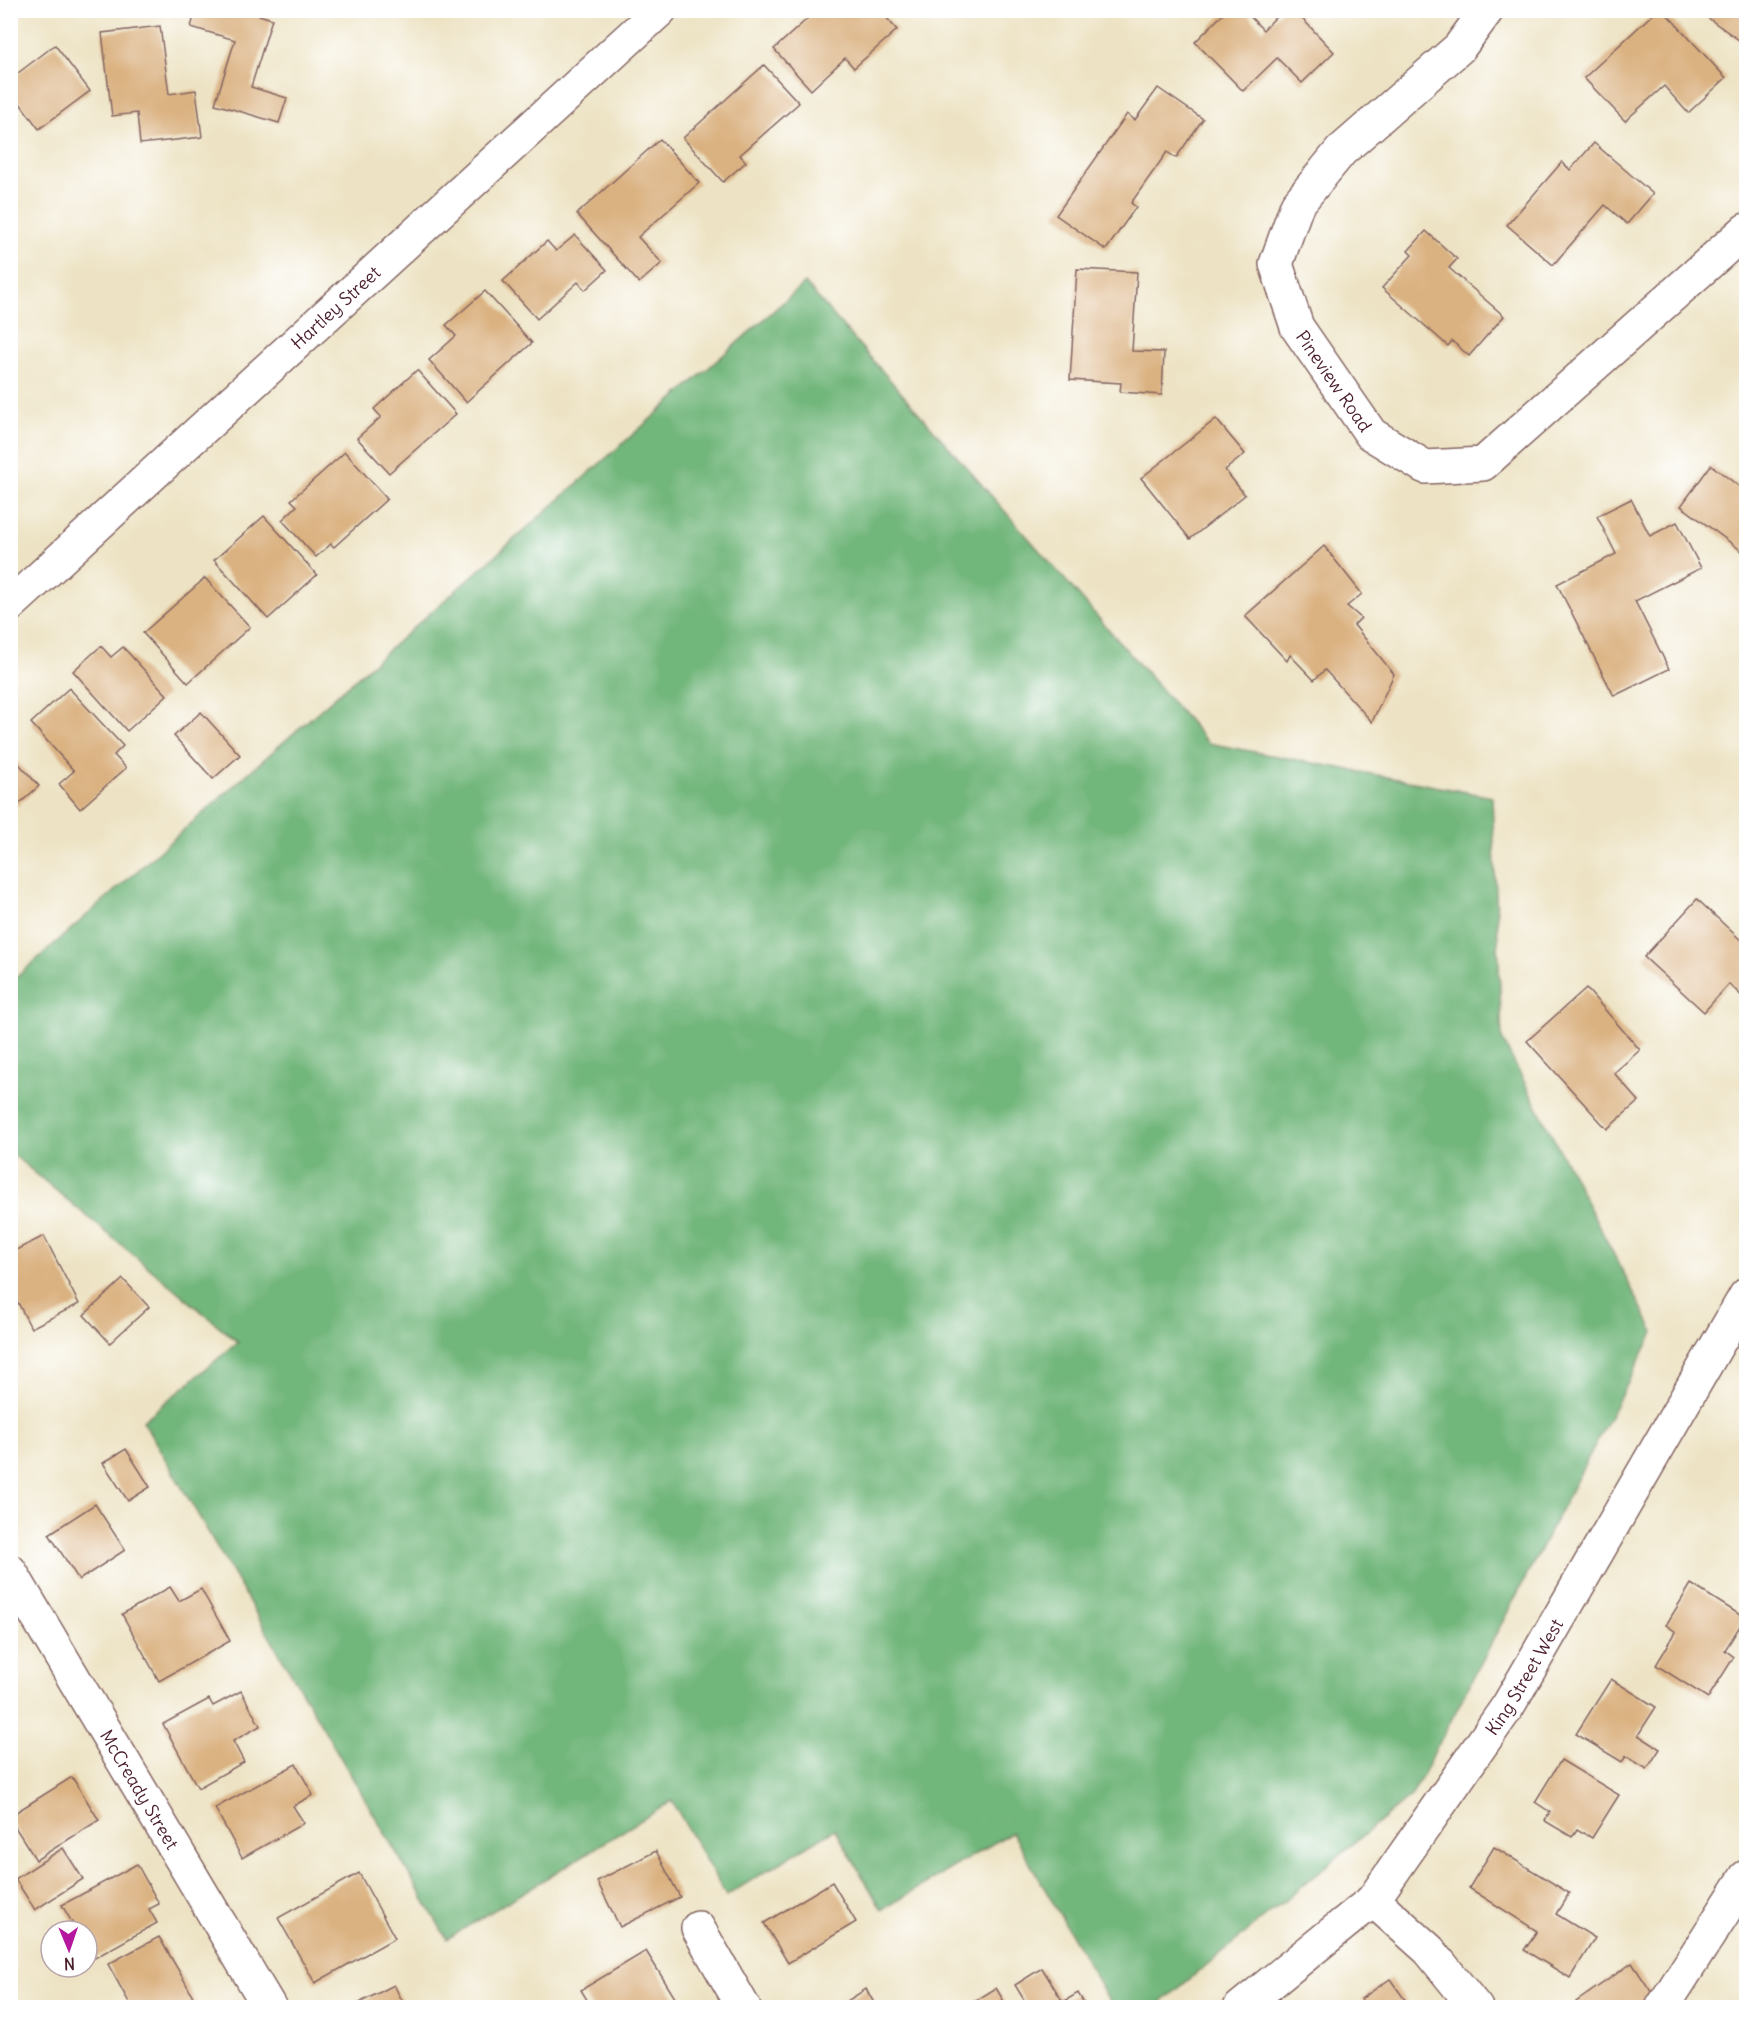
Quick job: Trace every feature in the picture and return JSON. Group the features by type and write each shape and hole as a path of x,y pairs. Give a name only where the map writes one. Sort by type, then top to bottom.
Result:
{"street":[{"name":"Hartley Street","path":"10,605 660,10"},
{"name":"Pineview Road","path":"1487,10 1459,48 1341,151 1297,205 1276,264 1297,327 1371,434 1425,467 1483,464 1746,230"},
{"name":"King Street West","path":"1240,2007 1373,1899 1508,1706 1746,1295"},
{"name":"McCready Street","path":"10,1571 270,2007"},
{"path":"1662,2007 1746,1877"},
{"path":"1373,1899 1429,1950 1476,2007"},
{"path":"698,1928 744,2007"}],"green space":[{"path":"805,283 1208,743 1492,797 1502,1039 1654,1332 1412,1795 1156,2007 1113,2007 1012,1832 882,1910 835,1829 726,1896 672,1801 447,1939 143,1421 238,1342 11,1153 11,982"}],"building":[{"path":"196,10 261,10 259,15 272,19 251,87 287,98 279,123 215,104 235,40 191,27"},
{"path":"817,10 880,10 897,30 854,68 845,58 811,90 774,49"},
{"path":"1227,10 1244,10 1263,30 1283,10 1294,10 1334,52 1302,83 1277,58 1243,91 1195,42"},
{"path":"1657,10 1663,10 1726,78 1688,113 1664,86 1625,121 1584,78"},
{"path":"1697,10 1746,10 1746,45"},
{"path":"160,26 169,94 196,90 202,137 140,144 137,113 112,116 102,33"},
{"path":"55,45 90,91 39,129 10,90 10,79"},
{"path":"764,65 799,103 740,155 746,162 723,182 683,138"},
{"path":"1158,88 1203,119 1176,158 1167,152 1131,203 1136,207 1106,250 1056,215 1127,114 1135,120"},
{"path":"660,139 699,183 638,237 662,263 639,283 577,214"},
{"path":"1594,143 1653,194 1627,224 1605,205 1553,265 1507,225 1562,162 1570,170"},
{"path":"1426,231 1457,259 1449,268 1504,316 1469,356 1452,341 1448,346 1382,288 1412,255 1408,251"},
{"path":"575,235 607,270 585,290 578,282 537,319 503,281 547,241 556,251"},
{"path":"1077,269 1137,272 1132,351 1164,352 1162,395 1120,392 1121,383 1070,380"},
{"path":"485,291 532,343 466,402 429,360 456,336 446,325"},
{"path":"417,370 456,414 389,473 357,438 381,417 374,409"},
{"path":"1216,419 1245,454 1225,470 1245,495 1190,539 1141,478"},
{"path":"345,452 387,499 334,547 331,544 316,557 282,520 297,506 291,500"},
{"path":"1711,465 1740,487 1746,478 1746,554 1681,506"},
{"path":"1631,499 1650,536 1677,522 1701,568 1635,601 1669,669 1614,696 1557,584 1616,554 1597,516"},
{"path":"264,516 317,575 268,619 214,560"},
{"path":"1324,546 1362,594 1347,606 1361,618 1354,625 1394,674 1372,722 1325,670 1314,680 1290,655 1287,661 1245,616"},
{"path":"205,578 250,627 188,683 143,633"},
{"path":"101,646 111,657 123,647 167,695 127,731 73,671"},
{"path":"69,688 123,746 114,755 126,768 80,809 59,784 74,771 31,723"},
{"path":"201,712 240,755 213,779 174,736"},
{"path":"10,754 39,786 10,812"},
{"path":"1697,899 1746,945 1746,1000 1729,984 1704,1012 1644,957"},
{"path":"1586,988 1640,1050 1614,1073 1639,1101 1607,1129 1527,1041"},
{"path":"44,1236 79,1304 31,1328 10,1287 10,1253"},
{"path":"123,1279 149,1307 110,1343 84,1315"},
{"path":"126,1449 150,1487 128,1501 103,1463"},
{"path":"95,1504 125,1550 79,1580 49,1534"},
{"path":"1691,1584 1745,1618 1725,1650 1734,1657 1708,1698 1656,1665 1676,1632 1666,1625"},
{"path":"170,1587 179,1601 201,1589 230,1641 159,1681 122,1614"},
{"path":"1611,1679 1656,1707 1638,1735 1660,1749 1647,1769 1626,1756 1622,1762 1576,1734"},
{"path":"241,1691 260,1726 233,1741 244,1762 198,1788 163,1724 209,1699 213,1706"},
{"path":"1561,1760 1619,1795 1592,1838 1577,1829 1572,1837 1545,1821 1550,1812 1535,1802"},
{"path":"296,1764 313,1795 293,1806 304,1823 242,1858 215,1808"},
{"path":"72,1777 99,1820 36,1860 10,1816"},
{"path":"1494,1847 1569,1893 1556,1914 1595,1938 1570,1978 1524,1950 1537,1931 1469,1888"},
{"path":"63,1848 83,1879 35,1910 15,1879"},
{"path":"656,1851 680,1897 620,1927 597,1881"},
{"path":"137,1864 159,1904 149,1909 157,1923 99,1956 99,1919 70,1919 62,1905"},
{"path":"359,1873 395,1938 315,1983 278,1918"},
{"path":"832,1882 856,1922 788,1963 764,1923"},
{"path":"159,1937 199,2008 131,2006 108,1964"},
{"path":"646,1951 680,2006 677,2008 592,2008 581,1990"},
{"path":"1632,1963 1656,1999 1643,2008 1579,2008 1576,2002"},
{"path":"1042,1968 1063,2002 1078,1993 1087,2008 1029,2008 1015,1985"},
{"path":"1390,1979 1411,2008 1367,2008 1361,1999"},
{"path":"394,1985 406,2008 352,2008 363,2001"},
{"path":"996,1988 1008,2008 964,2008"},
{"path":"866,1989 877,2008 840,2008 839,2006"}]}
